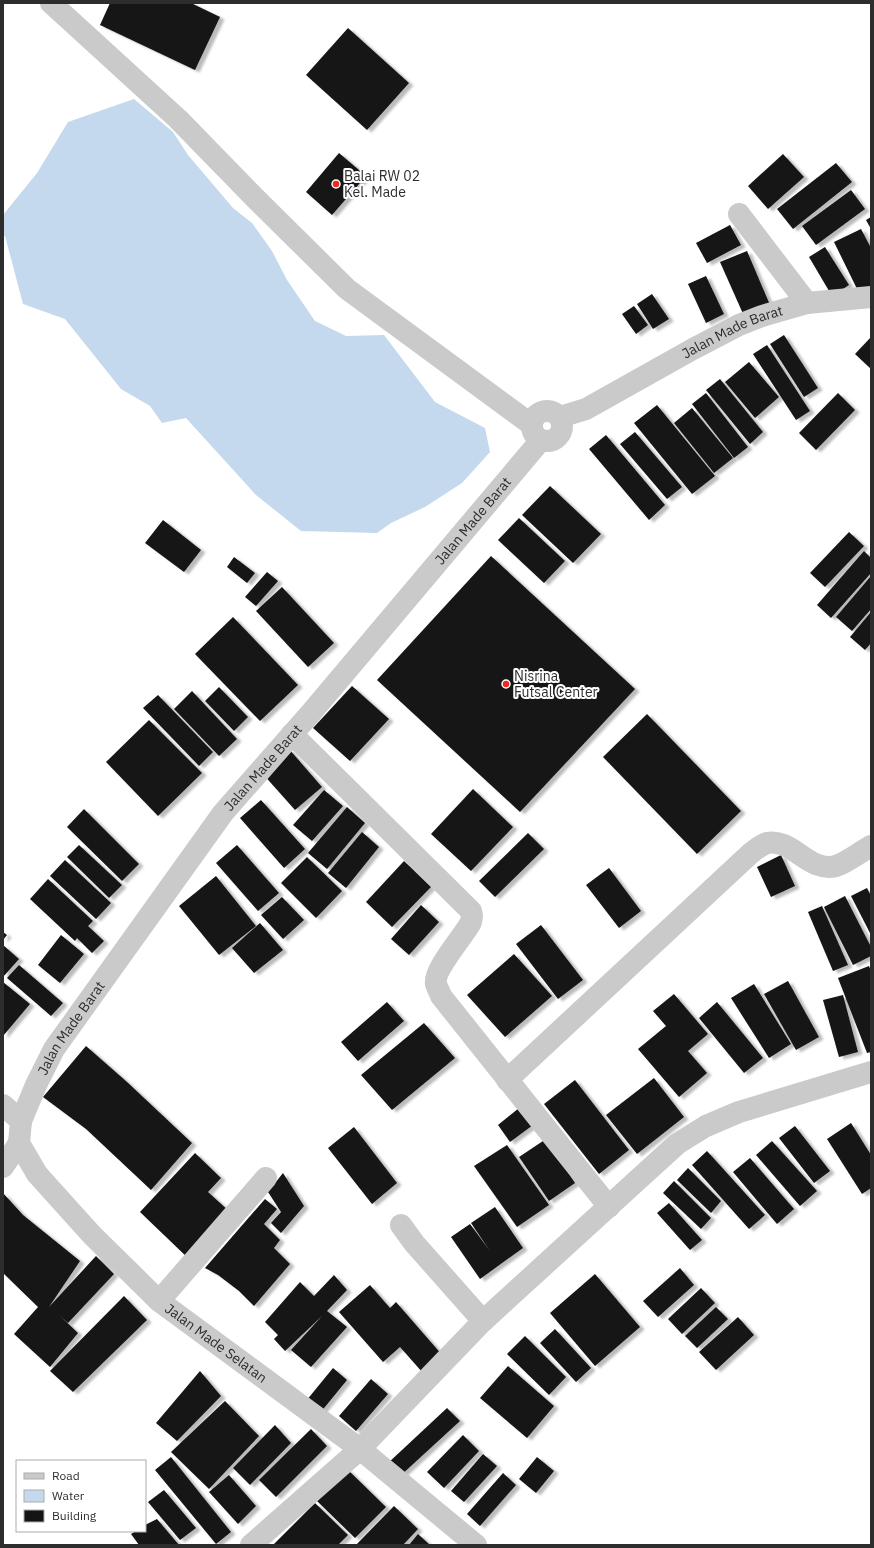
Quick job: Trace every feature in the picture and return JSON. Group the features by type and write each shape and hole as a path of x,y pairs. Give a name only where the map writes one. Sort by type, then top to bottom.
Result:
{"street":[{"path":"51,3 178,119 347,289 537,433"},
{"path":"739,214 807,303"},
{"name":"Jalan Made Barat","path":"21,1121 36,1085 54,1049 223,813 292,734 537,433 552,440 557,438 561,434 563,428 560,418 586,409 739,325 762,316 807,303 871,296"},
{"path":"292,734 471,911 471,922 437,974 436,984 441,996 608,1207"},
{"path":"507,1080 750,853 766,844 779,843 787,846 815,864 835,866 843,863 871,846"},
{"path":"251,1545 360,1449 483,1321 677,1144 706,1126 739,1112 871,1072"},
{"path":"3,1105 21,1121 19,1143 3,1167"},
{"name":"Jalan Made Selatan","path":"19,1143 37,1174 92,1235 159,1301 360,1449 476,1545"},
{"path":"159,1301 266,1178"},
{"path":"401,1225 414,1243 483,1321"}],"water":[{"path":"134,99 173,132 188,155 233,208 252,223 272,251 287,280 315,321 346,336 384,335 435,402 485,428 490,452 462,483 425,507 391,523 377,533 301,531 256,495 186,418 162,423 150,406 121,389 65,319 23,304 5,236 3,235 3,215 37,173 68,122"}],"building":[{"path":"110,3 191,3 220,17 195,70 100,25"},
{"path":"348,28 409,83 367,130 306,75"},
{"name":"Balai RW 02 Kel. Made","path":"339,153 366,176 332,215 306,192"},
{"path":"783,154 804,177 768,209 748,186"},
{"path":"836,163 852,182 793,229 777,209"},
{"path":"851,190 865,209 816,245 802,226"},
{"path":"871,217 871,229 866,220"},
{"path":"730,225 741,245 707,263 696,243"},
{"path":"861,229 871,248 871,290 860,295 834,242"},
{"path":"825,247 849,285 832,296 809,257"},
{"path":"747,251 770,305 744,316 720,262"},
{"path":"706,276 724,314 706,323 688,284"},
{"path":"652,294 669,319 653,329 637,304"},
{"path":"634,306 648,325 636,334 622,314"},
{"path":"784,335 818,388 804,397 770,344"},
{"path":"871,337 871,369 855,354"},
{"path":"767,345 810,411 796,420 753,354"},
{"path":"749,362 779,397 755,418 725,382"},
{"path":"720,379 763,432 750,444 706,390"},
{"path":"706,393 748,447 734,458 692,404"},
{"path":"838,393 855,410 816,450 799,433"},
{"path":"657,405 715,476 692,494 634,423"},
{"path":"692,408 733,458 714,473 674,423"},
{"path":"635,432 682,487 667,499 620,444"},
{"path":"606,435 665,505 649,520 589,449"},
{"path":"550,486 601,534 573,563 522,515"},
{"path":"519,518 565,561 544,583 498,540"},
{"path":"163,520 201,550 184,572 145,543"},
{"path":"849,532 864,546 825,587 810,573"},
{"path":"864,551 871,558 871,573 831,618 817,605"},
{"name":"Nisrina Futsal Center","path":"491,556 635,689 520,812 377,680"},
{"path":"234,557 255,573 247,583 227,567"},
{"path":"267,572 278,581 256,606 245,597"},
{"path":"871,576 871,609 852,631 836,617"},
{"path":"282,587 334,643 308,667 256,611"},
{"path":"871,612 871,643 865,650 850,637"},
{"path":"233,617 298,685 260,721 195,654"},
{"path":"352,686 389,719 350,761 313,728"},
{"path":"219,687 248,717 234,731 205,701"},
{"path":"192,691 237,739 219,756 174,709"},
{"path":"158,695 213,752 199,766 143,708"},
{"path":"647,714 741,811 697,854 603,757"},
{"path":"149,720 202,773 158,816 106,762"},
{"path":"289,749 322,787 295,810 262,773"},
{"path":"473,789 513,827 471,871 431,834"},
{"path":"324,790 343,806 312,841 293,825"},
{"path":"261,800 305,849 284,868 240,818"},
{"path":"347,807 365,823 327,869 308,853"},
{"path":"84,809 139,864 122,881 67,827"},
{"path":"362,832 379,847 346,888 328,873"},
{"path":"528,833 544,849 495,897 479,881"},
{"path":"79,845 122,885 109,898 67,857"},
{"path":"237,845 279,893 258,911 216,863"},
{"path":"781,855 795,886 771,897 757,867"},
{"path":"307,857 342,891 316,918 281,883"},
{"path":"65,860 111,903 96,919 50,876"},
{"path":"404,861 431,887 392,927 366,902"},
{"path":"609,868 641,911 619,928 586,885"},
{"path":"216,876 256,926 219,955 179,906"},
{"path":"48,879 93,921 88,926 104,941 92,953 77,938 75,941 30,899"},
{"path":"867,888 871,896 871,935 851,896"},
{"path":"845,896 871,947 871,956 853,965 824,907"},
{"path":"282,897 304,920 283,939 261,915"},
{"path":"421,905 439,922 409,955 391,939"},
{"path":"822,906 848,965 833,971 808,912"},
{"path":"260,923 283,950 254,973 232,948"},
{"path":"541,925 583,980 558,999 516,944"},
{"path":"3,932 7,935 3,940"},
{"path":"61,935 84,954 60,983 38,965"},
{"path":"3,945 19,959 3,977"},
{"path":"514,954 552,996 505,1037 467,995"},
{"path":"19,965 63,1003 51,1016 7,978"},
{"path":"869,966 871,971 871,1052 867,1053 838,978"},
{"path":"788,981 819,1037 796,1050 764,994"},
{"path":"3,982 30,1004 3,1036"},
{"path":"754,984 791,1044 769,1058 731,998"},
{"path":"674,994 708,1034 688,1051 707,1073 679,1097 638,1049 666,1026 653,1011"},
{"path":"843,995 858,1052 839,1057 823,1000"},
{"path":"387,1002 404,1021 358,1061 341,1042"},
{"path":"717,1002 763,1058 744,1073 699,1018"},
{"path":"424,1023 455,1058 392,1110 361,1075"},
{"path":"86,1046 192,1143 151,1190 86,1129 43,1097"},
{"path":"654,1078 684,1117 637,1154 606,1115"},
{"path":"575,1080 629,1150 599,1174 544,1104"},
{"path":"519,1108 533,1125 510,1142 498,1125"},
{"path":"851,1123 871,1155 871,1188 862,1194 827,1139"},
{"path":"795,1126 830,1171 814,1183 779,1138"},
{"path":"354,1127 397,1183 372,1204 328,1148"},
{"path":"546,1139 575,1183 549,1201 519,1157"},
{"path":"772,1141 817,1191 800,1206 756,1155"},
{"path":"507,1145 549,1205 517,1227 474,1166"},
{"path":"707,1151 765,1215 749,1229 692,1165"},
{"path":"195,1153 221,1178 208,1192 230,1212 189,1259 140,1212"},
{"path":"750,1158 794,1209 777,1224 733,1172"},
{"path":"688,1168 721,1201 711,1213 677,1180"},
{"path":"283,1173 304,1206 281,1233 271,1223 281,1212 268,1192"},
{"path":"674,1181 711,1218 701,1229 663,1193"},
{"path":"3,1193 23,1215 80,1261 49,1307 96,1256 114,1274 68,1323 59,1315 78,1333 50,1367 14,1334 38,1307 3,1273"},
{"path":"265,1199 277,1209 264,1224 280,1240 274,1248 290,1264 254,1306 239,1291 218,1275 205,1268"},
{"path":"669,1203 702,1240 690,1250 657,1213"},
{"path":"495,1207 523,1248 480,1279 451,1237 470,1224 490,1251 471,1223"},
{"path":"680,1268 694,1285 658,1317 643,1301"},
{"path":"595,1274 640,1327 595,1366 550,1313"},
{"path":"334,1275 347,1290 327,1311 347,1327 311,1367 291,1350 322,1316 285,1351 274,1339 278,1335 265,1322 300,1282 314,1296"},
{"path":"370,1285 390,1308 396,1302 443,1356 423,1373 400,1347 383,1362 339,1312"},
{"path":"701,1288 715,1303 682,1334 668,1319"},
{"path":"124,1296 147,1320 73,1392 50,1371"},
{"path":"716,1307 728,1319 697,1348 685,1336"},
{"path":"738,1317 754,1335 716,1370 699,1352"},
{"path":"555,1329 591,1368 576,1382 540,1343"},
{"path":"525,1336 566,1377 549,1395 507,1354"},
{"path":"508,1366 554,1406 527,1438 480,1398"},
{"path":"333,1368 347,1380 320,1413 306,1401"},
{"path":"200,1371 221,1396 177,1441 156,1423"},
{"path":"371,1379 388,1394 356,1431 339,1416"},
{"path":"225,1401 259,1436 209,1489 171,1452"},
{"path":"447,1408 460,1421 399,1477 387,1464"},
{"path":"275,1425 291,1443 250,1485 233,1468"},
{"path":"311,1429 327,1446 276,1497 259,1480"},
{"path":"463,1435 479,1451 444,1488 427,1472"},
{"path":"483,1454 497,1466 464,1502 451,1491"},
{"path":"171,1457 231,1532 216,1544 155,1470"},
{"path":"537,1457 554,1471 536,1493 519,1479"},
{"path":"347,1469 386,1507 355,1538 317,1501"},
{"path":"503,1473 516,1485 480,1526 467,1514"},
{"path":"229,1475 256,1506 238,1524 209,1492"},
{"path":"164,1490 196,1528 180,1540 148,1502"},
{"path":"315,1503 348,1535 338,1545 273,1545"},
{"path":"394,1506 418,1529 403,1545 356,1545"},
{"path":"157,1519 179,1545 139,1545 131,1534 134,1532 146,1532 146,1524"},
{"path":"418,1534 430,1545 409,1545"}],"place":[{"name":"Balai RW 02 Kel. Made","path":"336,184"},
{"name":"Nisrina Futsal Center","path":"506,684"}]}
